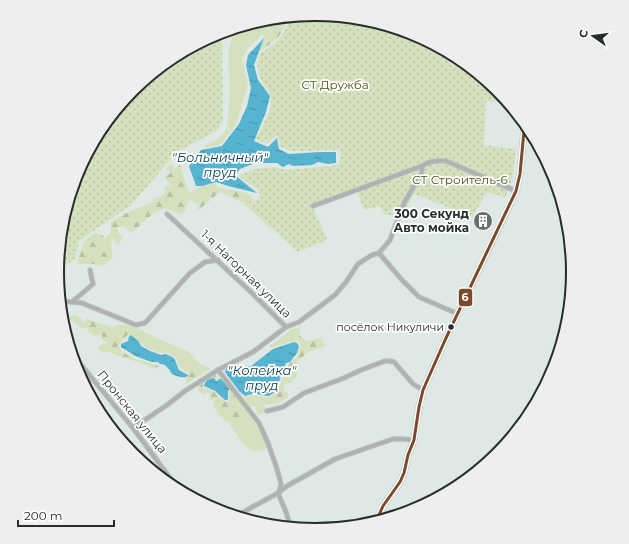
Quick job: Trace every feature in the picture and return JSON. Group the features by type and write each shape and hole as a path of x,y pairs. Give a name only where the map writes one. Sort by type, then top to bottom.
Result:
{"street":[{"path":"379,514 383,506 400,482 404,473 408,455 414,440 423,390 516,191 520,174 524,134"},
{"path":"313,206 422,166 428,162 437,161 446,161 516,191"},
{"path":"286,327 299,322 335,295 358,264 379,252 390,240 404,203 422,173 422,166"},
{"name":"1-я Нагорная улица","path":"133,428 185,391 218,370 254,352 286,327 252,292 167,214"},
{"path":"379,252 402,280 419,297 458,314"},
{"path":"66,301 82,303 136,325 145,323 190,273 205,262 218,260"},
{"path":"72,302 93,284 90,270"},
{"path":"267,410 283,407 304,393 389,360 394,362 413,384 423,390"},
{"name":"Пронская улица","path":"82,366 133,428 169,476"},
{"path":"218,370 259,423 268,443 281,484 278,493 289,521"},
{"path":"243,512 335,459 393,439 402,438 414,440"}],"green space":[{"name":"СТ Дружба","path":"314,21 347,23 395,34 426,47 454,63 480,83 498,102 486,101 484,145 516,149 511,182 505,198 487,192 472,217 414,194 401,217 384,214 380,206 364,210 357,191 313,207 327,240 298,252 243,203 260,199 258,190 239,176 253,169 273,167 287,170 338,165 341,156 338,150 290,151 281,147 277,135 267,144 256,139 270,111 271,95 260,79 257,64 260,54 279,40 289,23"},
{"path":"286,23 278,38 259,52 264,38 263,34 269,25"},
{"path":"269,25 263,34 248,48 242,59 248,85 236,125 220,145 203,148 206,145 218,140 226,130 230,88 228,54 232,37 236,34"},
{"path":"222,38 223,121 216,131 177,152 131,205 79,241 75,259 64,266 68,223 72,207 89,161 115,119 149,83 175,63 203,47"},
{"path":"172,163 174,170 180,165 189,193 183,189 180,191 180,198 187,197 189,200 185,211 180,215 168,209 159,211 130,233 126,227 118,227 118,232 123,237 118,245 113,238 111,243 113,258 102,266 94,264 77,264 83,242 96,232 106,238 111,231 111,222 164,194 165,186 171,186 165,177 171,173 166,169"},
{"path":"216,182 217,187 202,198 197,204 186,197 180,198 180,191 183,189 189,193 202,186"},
{"path":"217,187 247,193 254,200 243,203 220,192 196,212 201,200"},
{"path":"77,315 84,323 86,318 112,327 109,335 117,338 125,329 129,333 118,346 122,351 131,357 159,366 155,369 109,352 105,351 101,353 98,347 102,344 108,343 102,339 102,335 94,336 87,331 89,328 81,328 73,321 68,320 67,317"},
{"path":"120,324 138,328 152,336 189,352 198,362 210,369 199,376 195,371 187,372 181,369 176,358 168,353 151,350 125,330 117,338 109,335 112,327"},
{"path":"301,327 299,335 306,341 321,338 325,346 306,353 298,362 298,370 294,380 288,384 284,384 284,391 288,393 288,398 278,403 270,404 269,398 277,392 288,365 297,357 301,345 297,340 273,347 270,346 292,329"},
{"path":"195,371 199,376 186,384 186,378 189,372"},
{"path":"216,375 216,380 214,377 207,380 203,383 203,387 214,392 226,402 229,400 230,390 239,400 238,404 232,404 232,407 243,416 240,426 227,422 222,418 217,413 213,400 208,399 211,396 208,393 204,394 199,391 198,386 200,384 206,379"},
{"path":"255,395 269,398 270,404 264,405 267,412 259,415 255,406 249,407 244,399 245,396"},
{"path":"239,400 260,431 268,446 264,450 253,451 243,444 229,423 235,423 239,426 238,411 232,407 231,404"}],"water":[{"name":"\"Больничный\" пруд","path":"264,38 254,65 258,80 270,96 266,112 254,141 268,147 277,138 279,149 289,154 336,152 336,163 328,164 318,162 312,165 293,166 289,164 283,167 277,163 255,163 240,169 235,175 257,193 216,182 196,186 189,166 201,150 222,146 239,124 247,106 251,88 246,65 248,55"},
{"path":"131,335 139,342 141,346 150,351 161,355 166,354 174,358 179,370 188,376 182,377 174,375 164,365 135,356 121,347 121,344 128,341 129,336"},
{"name":"\"Копейка\" пруд","path":"294,342 299,346 297,353 290,362 286,363 275,392 269,396 255,394 245,396 239,391 225,372 226,369 230,368 251,366 273,349"},
{"path":"212,378 216,381 221,379 230,389 228,391 227,400 215,391 204,386 207,380"}],"transit line":[{"name":"6","path":"379,514 383,506 400,482 404,473 408,455 414,440 423,390 516,191 520,174 524,134"}],"place":[{"name":"300 Секунд Авто мойка","path":"483,221"},
{"name":"посёлок Никуличи","path":"451,327"}],"park label":[{"name":"СТ Строитель-6","path":"460,180"}]}
